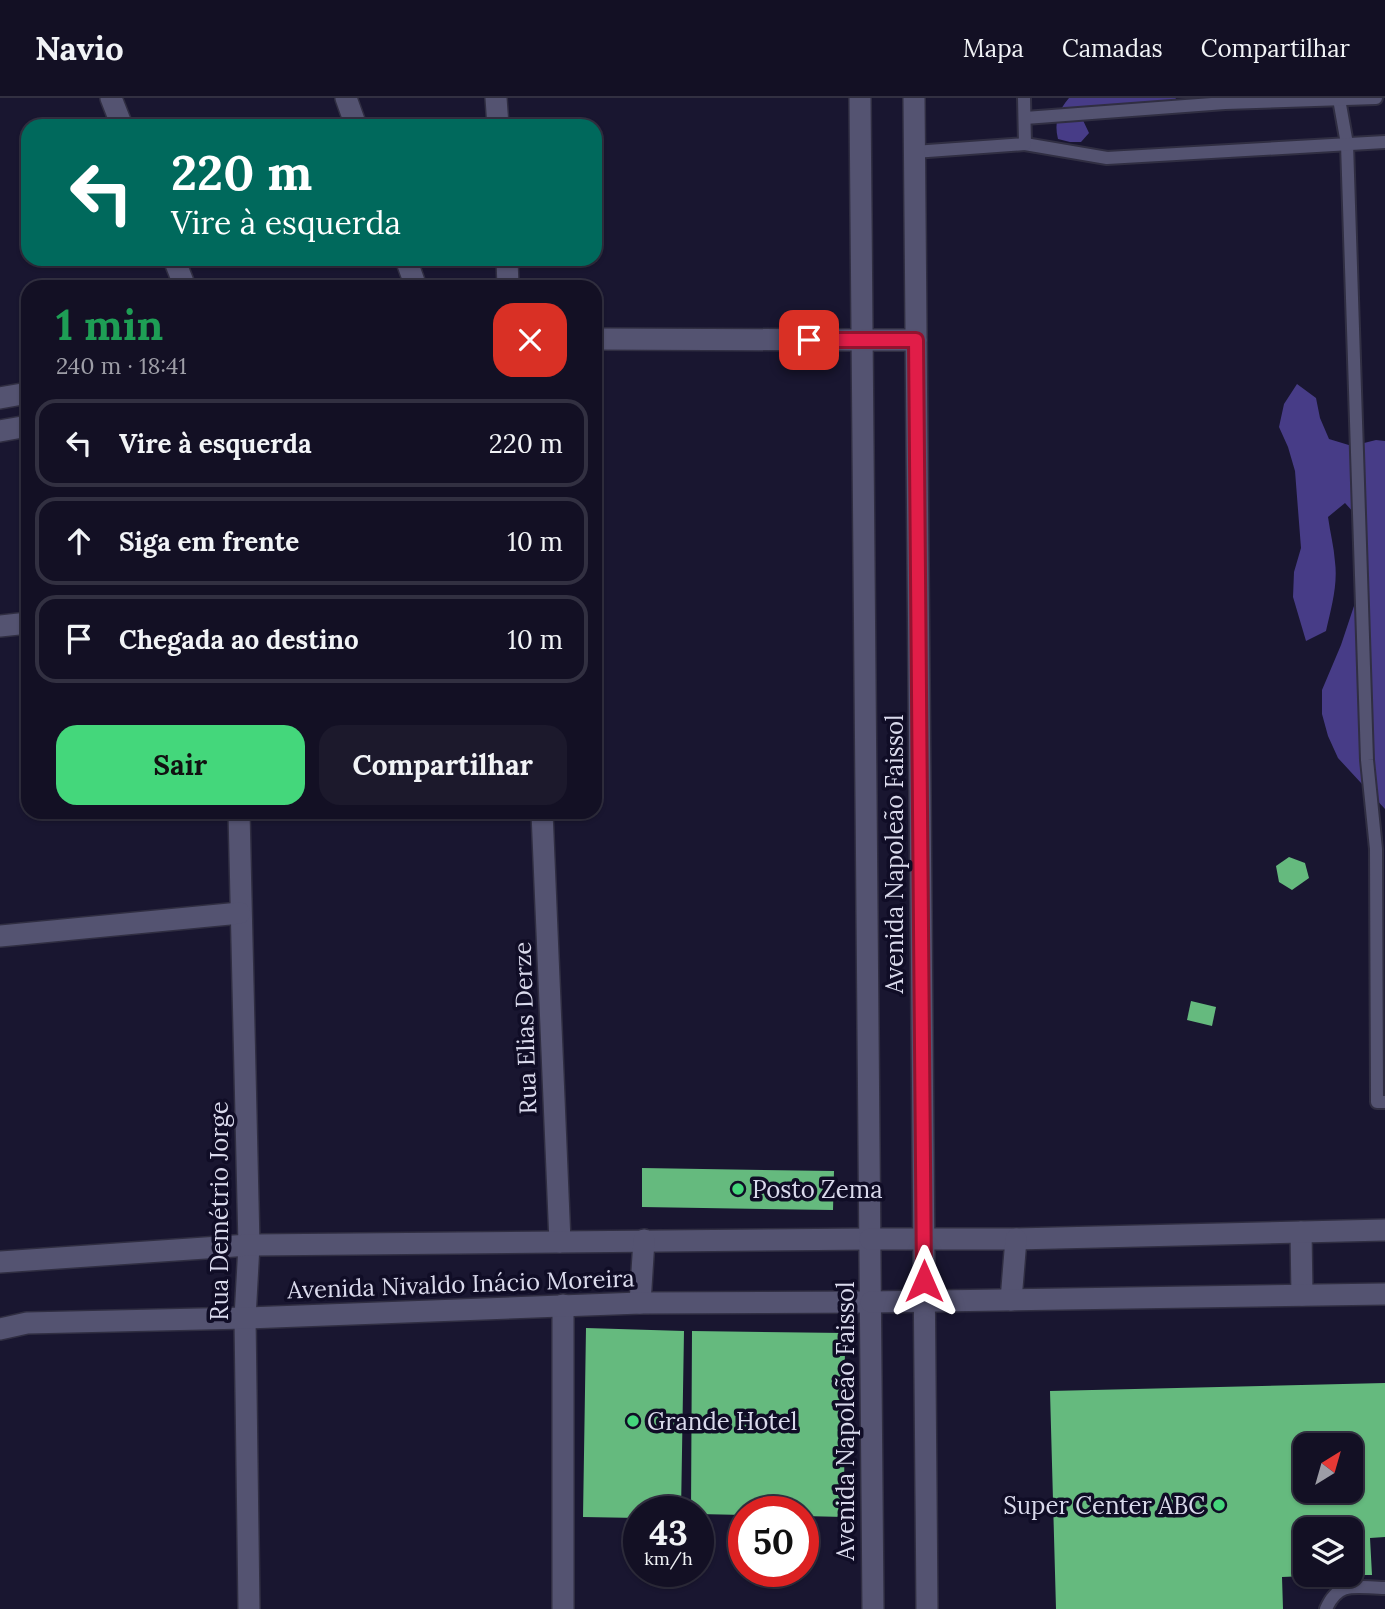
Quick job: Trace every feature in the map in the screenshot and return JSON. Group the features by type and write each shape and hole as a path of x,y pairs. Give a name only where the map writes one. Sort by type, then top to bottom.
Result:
{"main road":[{"path":"111,98 119,119"},
{"path":"346,98 354,119"},
{"path":"496,98 498,119"},
{"name":"Avenida Napoleão Faissol","path":"860,98 873,1609"},
{"name":"Avenida Napoleão Faissol","path":"914,98 927,1609"},
{"path":"602,339 916,340"},
{"path":"0,398 21,394"},
{"path":"0,430 21,427"},
{"path":"0,625 21,624"},
{"name":"Rua Demétrio Jorge","path":"239,819 249,1245 245,1318 249,1609"},
{"name":"Rua Elias Derze","path":"542,819 560,1242"},
{"path":"0,936 240,913"},
{"name":"Avenida Nivaldo Inácio Moreira","path":"0,1262 249,1245 1016,1239 1385,1230"},
{"path":"1301,1232 1302,1295"},
{"path":"1011,1300 1016,1239"},
{"path":"640,1303 644,1240"},
{"name":"Avenida Nivaldo Inácio Moreira","path":"0,1329 27,1322 245,1318 640,1303 924,1302 1385,1294"},
{"path":"563,1305 563,1609"}],"lane":[{"path":"1024,98 1025,144"},
{"path":"1025,118 1225,103 1376,98"},
{"path":"1339,99 1348,145 1367,760 1380,850 1377,1102 1385,1102"},
{"path":"914,152 1025,144 1107,158 1385,142"},
{"path":"1326,1609 1332,1595 1343,1588 1385,1588"}],"shaded area":[{"path":"1069,98 1176,98 1163,106 1080,114 1089,133 1081,142 1070,142 1058,139 1056,127 1060,112"},
{"path":"1297,384 1316,398 1320,418 1329,439 1352,446 1376,440 1385,441 1385,809 1338,758 1322,714 1322,690 1357,597 1365,525 1345,503 1328,517 1336,579 1326,631 1306,641 1293,597 1294,572 1301,548 1295,471 1279,427 1284,404"}],"building":[{"path":"1289,857 1305,863 1309,878 1292,890 1279,882 1276,866"},
{"path":"1191,1001 1216,1007 1212,1026 1187,1020"},
{"name":"Posto Zema","path":"642,1168 834,1171 833,1210 642,1207"},
{"name":"Grande Hotel","path":"586,1328 684,1331 681,1496 623,1496 623,1518 583,1517"},
{"path":"692,1331 845,1333 844,1517 819,1516 819,1496 728,1496 728,1515 714,1514 714,1496 691,1496"},
{"name":"Super Center ABC","path":"1385,1383 1385,1537 1370,1538 1372,1575 1363,1575 1363,1517 1293,1517 1293,1577 1282,1577 1283,1609 1056,1609 1050,1391"}],"place":[{"name":"Posto Zema","path":"738,1189"},
{"name":"Grande Hotel","path":"633,1421"},
{"name":"Super Center ABC","path":"1219,1505"}],"route":[{"path":"809,340 916,340 924,1281"}]}
